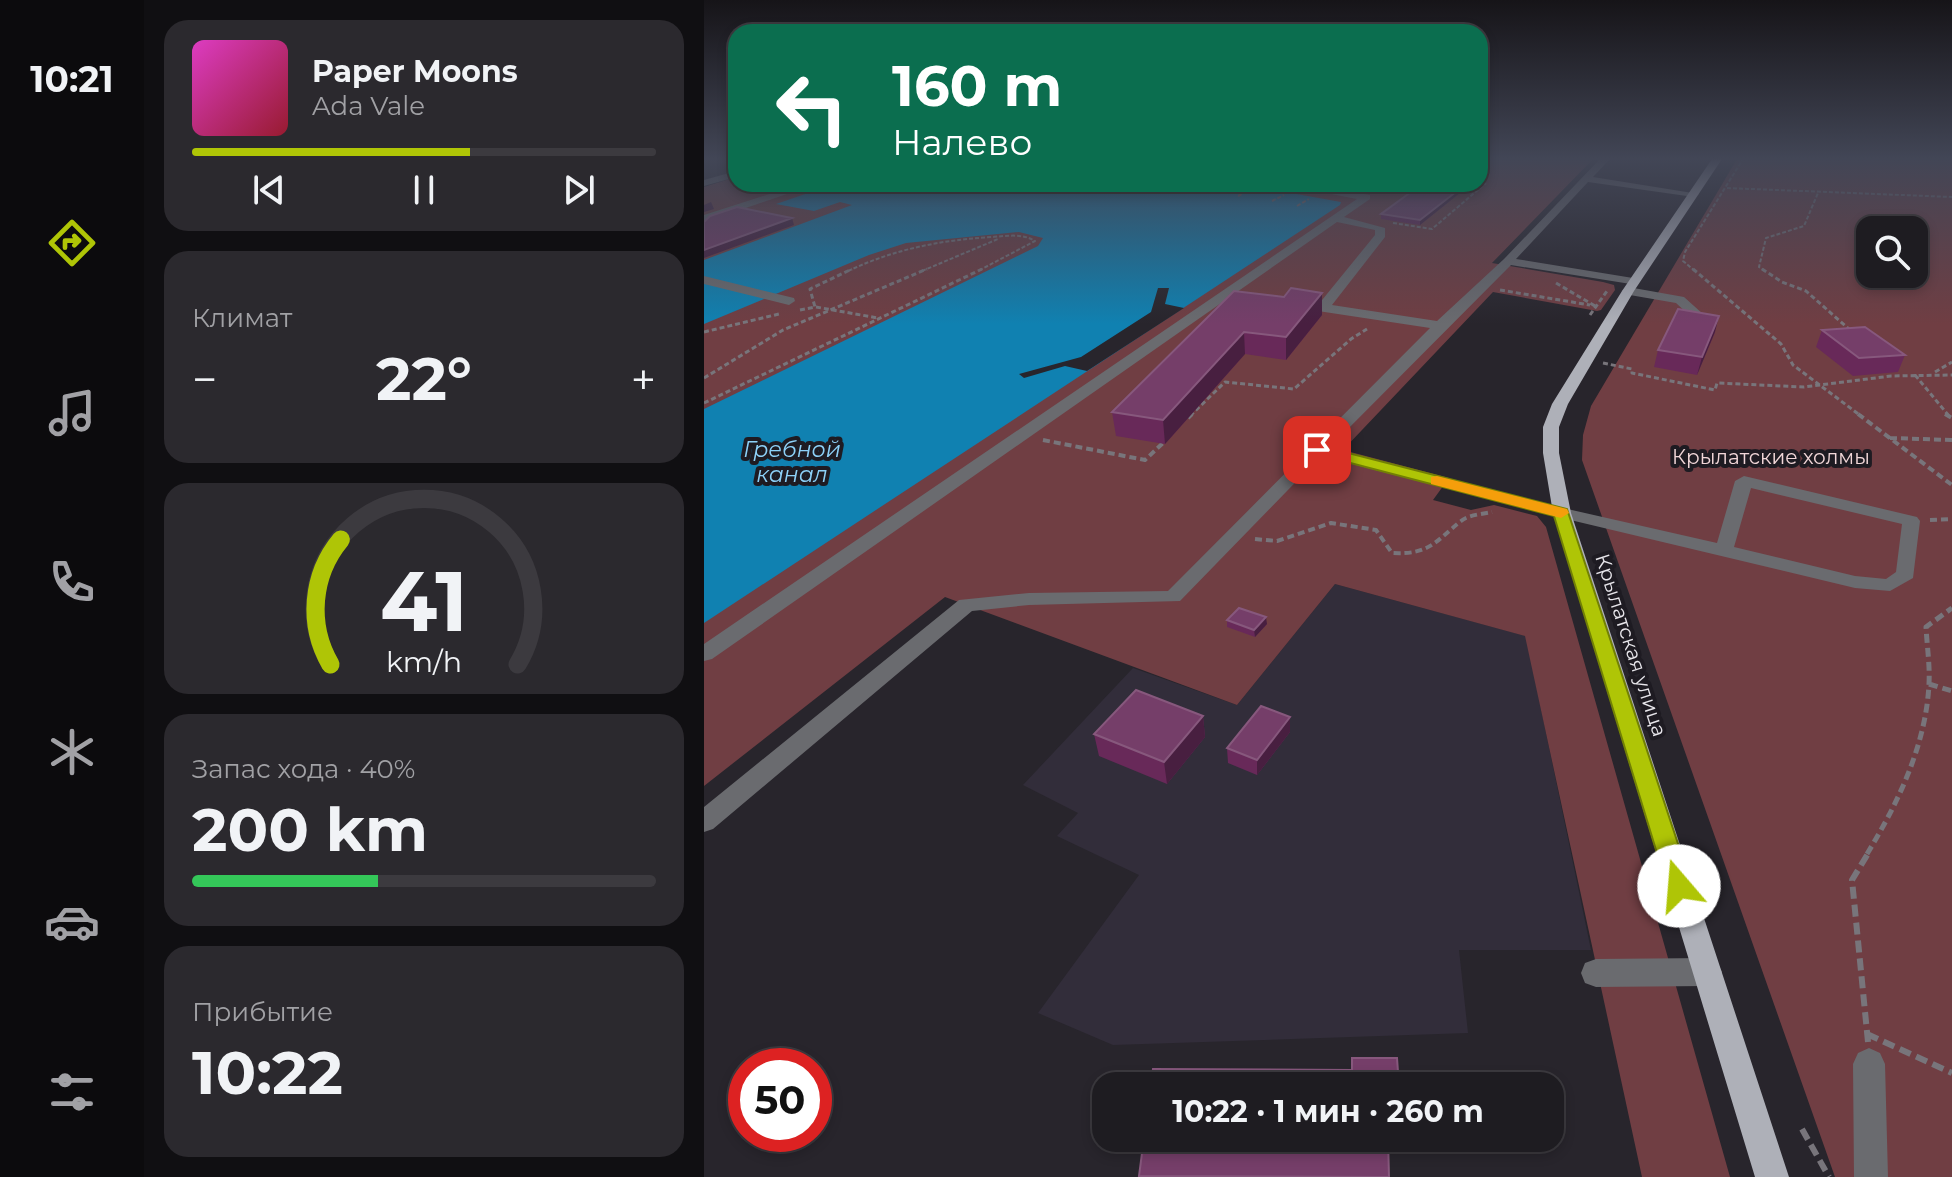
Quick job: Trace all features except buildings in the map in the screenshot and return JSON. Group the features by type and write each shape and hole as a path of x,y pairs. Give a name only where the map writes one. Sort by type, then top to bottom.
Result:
{"main road":[{"name":"Крылатская улица","path":"1679,214 1626,284 1568,389 1551,427 1551,453 1562,513 1772,1177"}],"street":[{"path":"704,225 707,218 719,214"},
{"path":"704,654 1341,214"},
{"path":"704,822 966,605 1029,599 1173,597 1553,214"},
{"path":"1335,218 1368,223 1380,228 1381,235 1323,308 1440,325"},
{"path":"1508,261 1626,284 1680,300 1706,323"},
{"path":"704,280 791,308"},
{"path":"1317,450 1562,513 1855,582 1890,585 1906,574 1911,521 1744,481 1724,550"},
{"path":"1596,973 1707,972"},
{"path":"1868,1049 1871,1177"}],"path":[{"path":"1388,222 1432,229 1450,214"},
{"path":"1709,214 1688,247 1683,261 1781,344 1793,365 1952,485"},
{"path":"1809,214 1804,226 1766,238 1759,267 1782,282 1806,291 1852,331"},
{"path":"704,403 1035,241 1029,236 936,242 893,252 810,289 815,307"},
{"path":"704,378 783,330 1002,237"},
{"path":"1678,245 1688,247"},
{"path":"1590,315 1595,306 1626,284"},
{"path":"1482,287 1595,306"},
{"path":"791,308 815,307"},
{"path":"704,332 791,308 815,307 880,318"},
{"path":"1185,421 1225,382 1294,389 1351,339 1386,317"},
{"path":"1933,373 1952,362"},
{"path":"1603,363 1632,369 1632,373 1715,390 1717,383 1820,386 1909,375 1952,375"},
{"path":"1897,366 1909,375"},
{"path":"1915,375 1952,418"},
{"path":"1890,438 1951,441"},
{"path":"1053,444 1145,460 1165,441"},
{"path":"1233,536 1277,541 1331,523 1376,530 1392,553 1411,554 1444,539 1463,519 1484,512 1498,512"},
{"path":"1911,521 1952,519"},
{"path":"1952,608 1926,627 1929,684 1918,746 1891,814 1852,880 1868,1049 1952,1073"},
{"path":"1929,684 1952,691"},
{"path":"1802,1129 1829,1177"}],"shaded area":[{"path":"1335,584 1526,636 1591,950 1459,950 1468,1033 1113,1045 1038,1013 1139,875 1057,836 1078,813 1023,785 1133,668 1237,705"}],"green space":[{"name":"Гребной канал","path":"704,214 1540,214 1492,263 1614,285 1615,290 1601,310 1493,292 1343,450 1449,478 1433,500 1471,510 1494,505 1537,516 1546,527 1730,1177 1642,1177 1525,636 1335,584 1237,705 945,597 704,786"},
{"name":"Крылатские холмы","path":"1705,214 1952,214 1952,1177 1835,1177 1582,460 1583,435 1591,406"}],"water":[{"name":"Гребной канал","path":"828,214 1326,214 704,623 704,409 1038,246 1043,238 1019,232 906,243 869,255 704,324 704,260"}],"pier":[{"path":"1158,288 1169,288 1165,304 1184,308 1087,371 1065,366 1024,378 1019,374 1081,357 1151,312"}],"slow traffic":[{"path":"1437,481 1561,513"}],"route":[{"path":"1317,450 1562,513 1679,886"}]}
